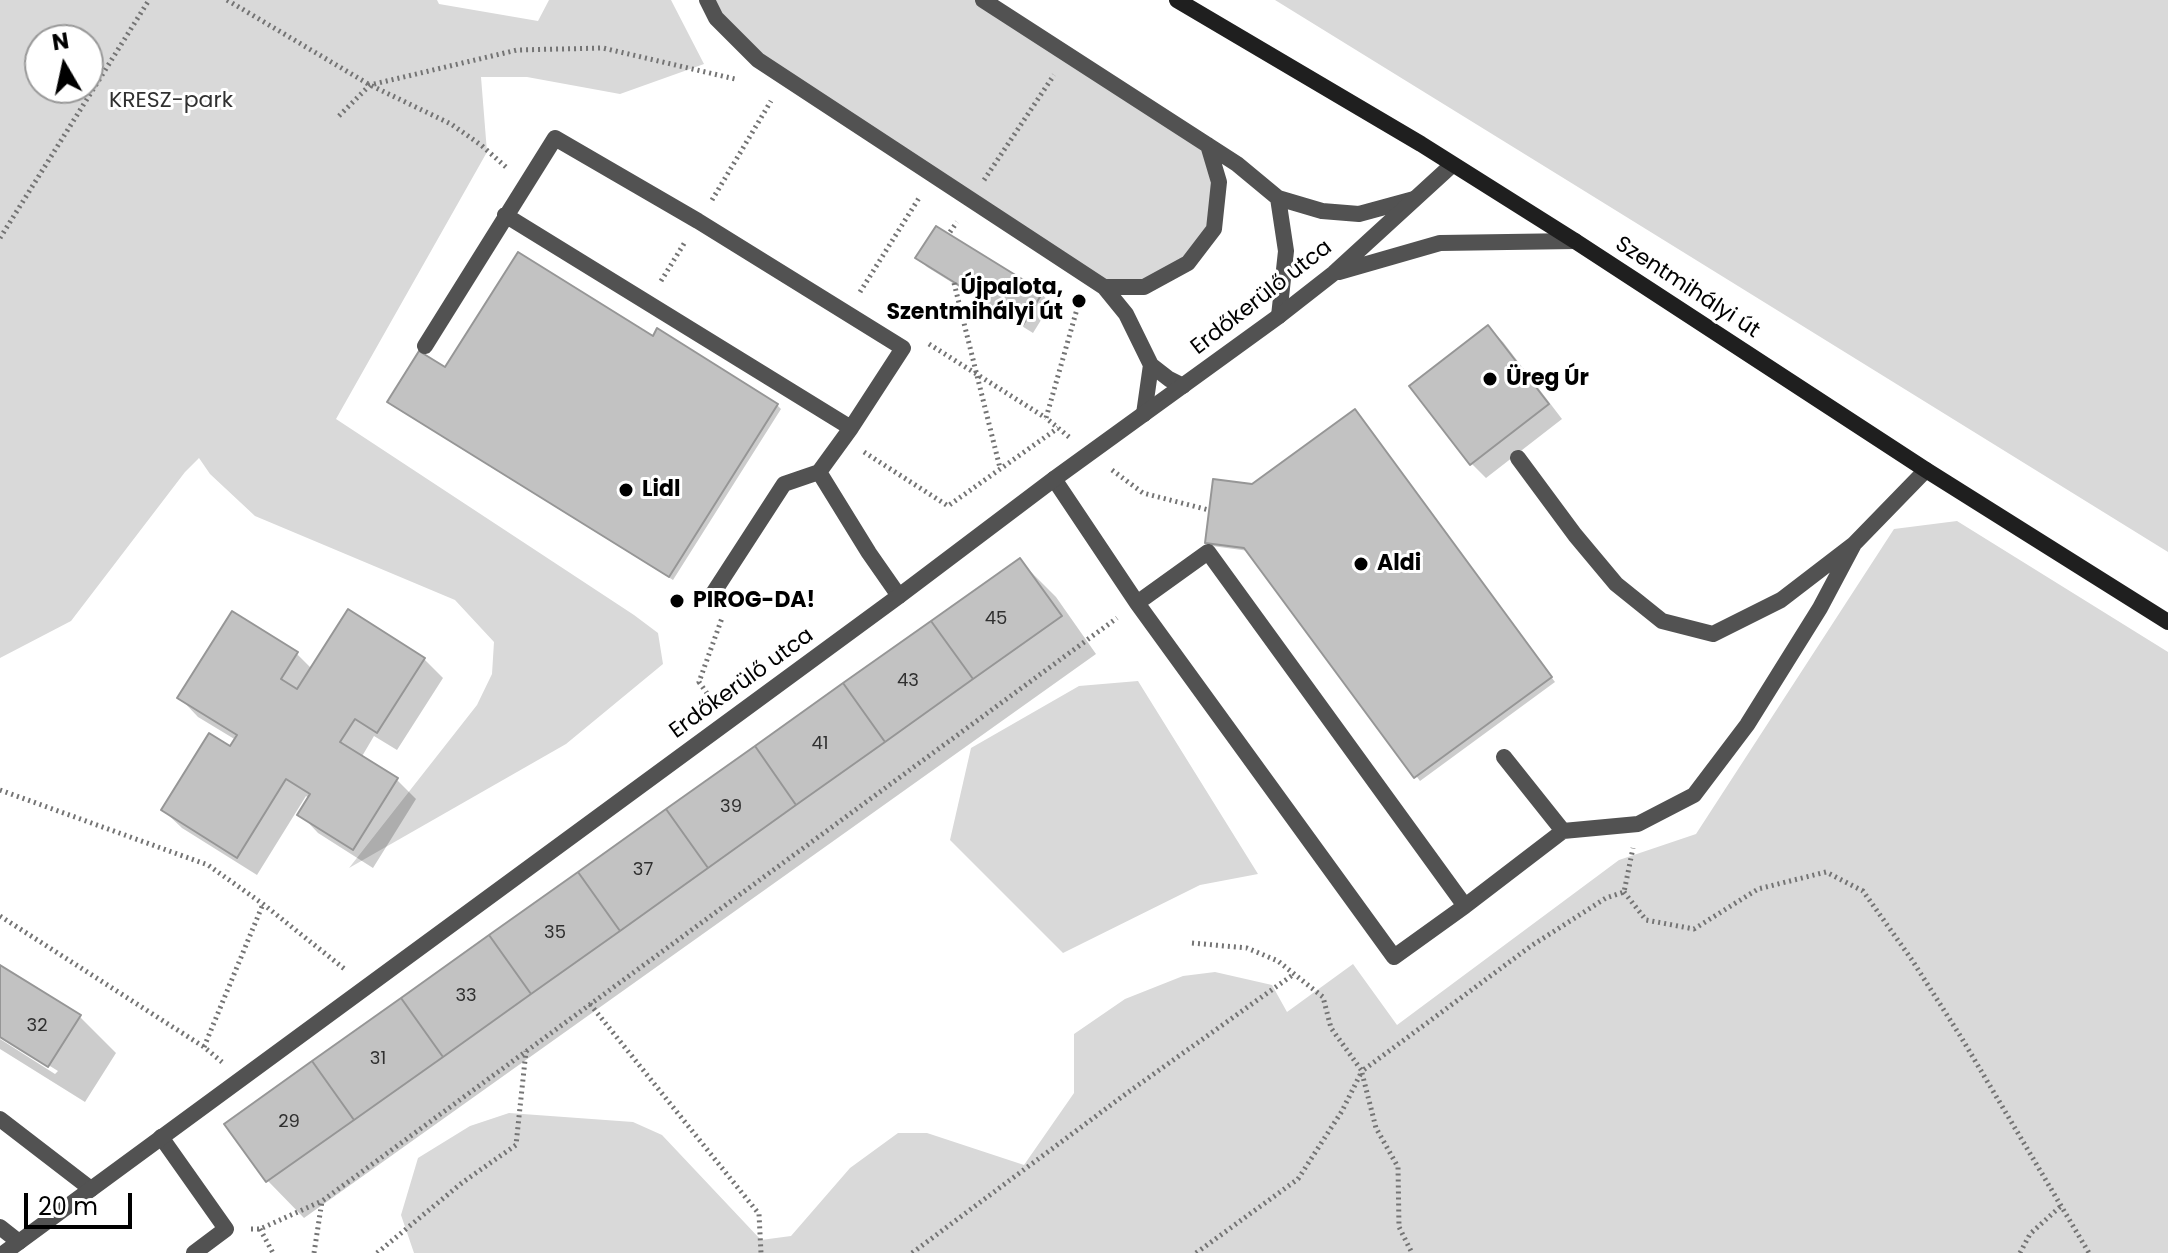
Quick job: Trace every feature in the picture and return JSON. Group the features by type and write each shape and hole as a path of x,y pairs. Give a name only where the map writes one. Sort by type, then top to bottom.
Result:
{"main road":[{"name":"Szentmihályi út","path":"1177,0 1575,241 1926,470 2168,622"}],"street":[{"path":"707,0 716,18 758,60 1104,287 1126,314 1151,365 1183,386"},
{"path":"983,0 1237,164 1278,198 1322,211 1359,214 1414,199"},
{"path":"425,346 555,138 698,221 903,348 847,435 819,472 784,484 712,595"},
{"path":"1104,287 1144,287 1188,263 1214,229 1219,182 1208,145"},
{"name":"Erdőkerülő utca","path":"4,1253 1279,316 1334,273 1452,165"},
{"path":"1278,198 1286,251 1279,316"},
{"path":"505,215 847,435"},
{"path":"1334,273 1440,243 1575,241"},
{"path":"1144,414 1151,365"},
{"path":"1518,458 1616,584 1662,621 1713,634 1781,600 1854,544 1926,470"},
{"path":"819,472 899,596"},
{"path":"1054,479 1137,603 1394,957 1563,831 1638,824 1694,795 1747,725 1820,608 1854,544"},
{"path":"1137,603 1208,552 1465,906"},
{"path":"1504,757 1563,831"},
{"path":"0,1119 91,1189"},
{"path":"161,1137 226,1229 194,1253"},
{"path":"0,1227 19,1242"}],"path":[{"path":"0,238 149,0"},
{"path":"227,0 370,85 451,124 481,145 524,184"},
{"path":"339,116 370,85 517,50 603,48 735,79"},
{"path":"981,186 1068,55"},
{"path":"846,313 919,198"},
{"path":"950,232 964,211"},
{"path":"954,283 1000,469"},
{"path":"1046,418 1079,301"},
{"path":"903,348 929,344 1046,418 1143,493 1209,510"},
{"path":"847,435 863,452 948,506 1058,428"},
{"path":"712,595 722,618 699,682 728,722"},
{"path":"226,1229 260,1229 322,1201 1137,603"},
{"path":"0,790 208,865 263,904 367,987"},
{"path":"1638,824 1624,892 1646,920 1694,929 1758,889 1826,872 1863,891 1961,1037 2089,1253"},
{"path":"1196,1253 1298,1179 1342,1111 1362,1071 1531,946 1606,898 1624,892"},
{"path":"204,1047 263,904"},
{"path":"0,916 204,1047 241,1079"},
{"path":"1192,943 1247,948 1278,961 1323,997 1331,1028 1362,1071 1376,1128 1398,1167 1399,1227 1412,1253"},
{"path":"912,1253 1294,974"},
{"path":"590,1004 759,1214 761,1253"},
{"path":"377,1253 463,1182 516,1145 526,1051"},
{"path":"314,1253 322,1201"},
{"path":"2020,1253 2030,1234 2062,1205"},
{"path":"260,1229 273,1253"}],"green space":[{"name":"KRESZ-park","path":"0,0 437,0 439,4 538,21 549,0 671,0 704,64 620,94 527,77 481,77 487,152 336,419 634,615 658,633 663,664 566,744 349,868 477,705 492,674 494,642 455,600 255,516 210,474 199,458 71,621 0,658"},
{"path":"707,0 983,0 1208,145 1219,182 1214,229 1188,263 1144,287 1104,287 758,60"},
{"path":"1275,0 2168,0 2168,552 1565,179"},
{"path":"1957,521 2168,652 2168,1253 414,1253 401,1215 418,1158 470,1126 509,1113 633,1122 662,1135 761,1240 791,1236 850,1168 898,1133 927,1133 1024,1165 1074,1093 1074,1034 1125,999 1183,976 1215,972 1272,985 1287,1012 1353,964 1397,1025 1619,860 1696,834 1894,529"},
{"path":"1138,681 1258,874 1200,885 1063,953 950,840 971,748 1079,686"}],"building":[{"path":"936,226 1043,292 1023,325 915,258"},
{"name":"Lidl","path":"518,252 653,336 657,328 778,404 669,577 387,402 419,351 445,367"},
{"path":"1488,325 1549,404 1470,465 1409,386"},
{"path":"1355,409 1552,677 1414,778 1244,548 1205,543 1213,479 1252,484"},
{"path":"1020,558 1062,616 973,679 931,621"},
{"path":"348,609 425,658 377,733 355,719 340,742 398,778 353,850 297,815 310,794 286,779 237,858 161,810 209,733 230,746 237,735 177,698 232,611 298,652 281,679 297,689"},
{"path":"931,621 973,679 885,742 843,683"},
{"path":"843,683 885,742 796,805 755,746"},
{"path":"755,746 796,805 708,868 666,809"},
{"path":"666,809 708,868 620,931 578,872"},
{"path":"578,872 620,931 531,994 489,935"},
{"path":"489,935 531,994 443,1057 401,998"},
{"path":"0,965 81,1015 48,1067 0,1037"},
{"path":"401,998 443,1057 354,1120 312,1061"},
{"path":"312,1061 354,1120 266,1182 224,1124"}],"place":[{"name":"Újpalota, Szentmihályi út","path":"1079,301"},
{"name":"Üreg Úr","path":"1490,379"},
{"name":"Lidl","path":"626,490"},
{"name":"Aldi","path":"1361,564"},
{"name":"PIROG-DA!","path":"677,601"}]}
